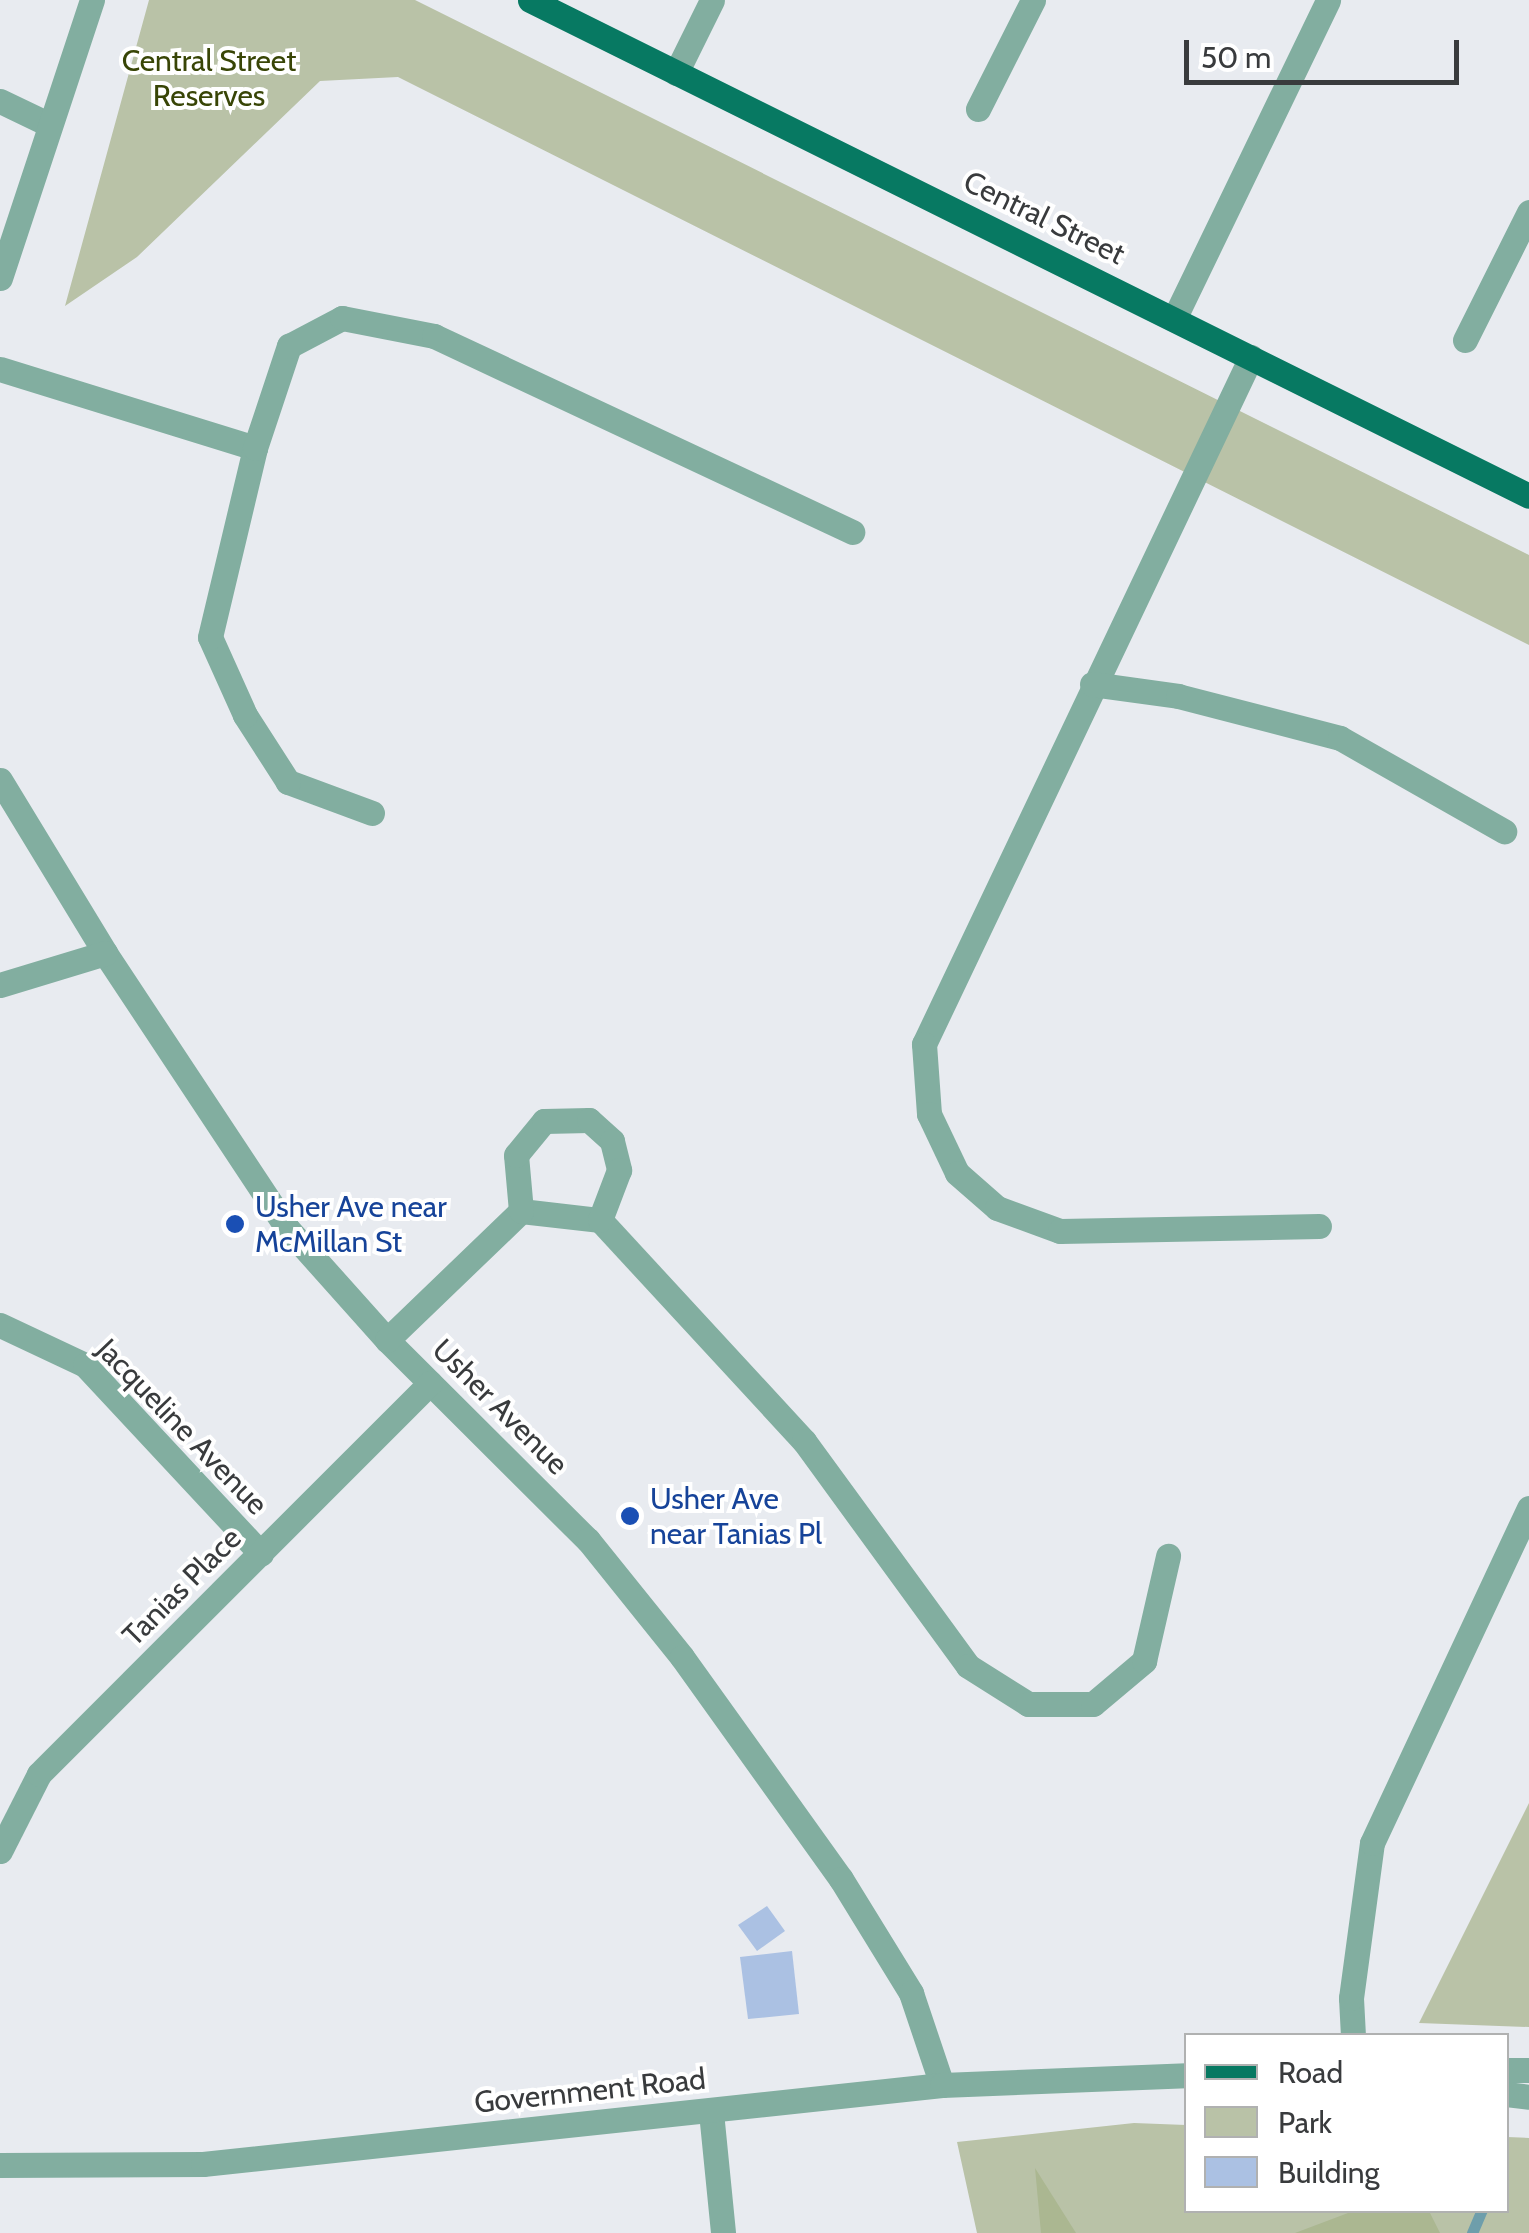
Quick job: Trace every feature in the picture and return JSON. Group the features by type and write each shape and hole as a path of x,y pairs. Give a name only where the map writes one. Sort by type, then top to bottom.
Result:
{"main road":[{"name":"Central Street","path":"530,0 1529,496"}],"street":[{"path":"676,73 712,0"},
{"path":"978,110 1032,0"},
{"path":"1174,319 1328,0"},
{"path":"0,278 91,1"},
{"path":"0,101 50,125"},
{"path":"1465,340 1529,212"},
{"path":"372,813 288,782 245,716 210,637 255,448 289,346 342,318 434,336 852,532"},
{"path":"1251,358 1092,684 924,1044 929,1114 957,1173 997,1208 1060,1231 1319,1226"},
{"path":"0,369 255,448"},
{"path":"1092,684 1178,696 1340,738 1504,831"},
{"name":"Usher Avenue","path":"0,780 104,953 287,1228 387,1340 588,1540 682,1658 841,1879 901,1977 942,2085"},
{"path":"0,984 104,953"},
{"path":"521,1211 515,1170 522,1141 544,1120 574,1116 602,1129 617,1155 616,1186 600,1220"},
{"path":"387,1340 521,1211"},
{"path":"521,1211 600,1220 804,1441 968,1666 1028,1704 1093,1704 1144,1661 1168,1556"},
{"name":"Jacqueline Avenue","path":"0,1325 85,1365 260,1554"},
{"name":"Tanias Place","path":"0,1852 39,1774 430,1383"},
{"path":"1354,2033 1352,1998 1372,1843 1529,1508"},
{"name":"Government Road","path":"0,2165 203,2164 942,2085 1184,2075"},
{"path":"711,2112 723,2233"}],"green space":[{"name":"Central Street Reserves","path":"149,0 415,0 1529,555 1529,645 398,77 320,81 137,257 65,306"},
{"path":"1529,1803 1529,2027 1419,2023"},
{"path":"1134,2123 1184,2125 1184,2213 1509,2213 1509,2137 1529,2138 1529,2233 977,2233 957,2142"},
{"path":"1035,2168 1076,2233 1041,2233"},
{"path":"1348,2213 1430,2213 1440,2233 1295,2233"}],"building":[{"path":"767,1906 785,1931 757,1951 738,1925"},
{"path":"792,1951 799,2014 748,2019 740,1957"}],"waterway":[{"path":"1472,2233 1481,2213"}],"place":[{"name":"Usher Ave near McMillan St","path":"235,1224"},
{"name":"Usher Ave near Tanias Pl","path":"630,1516"}]}
